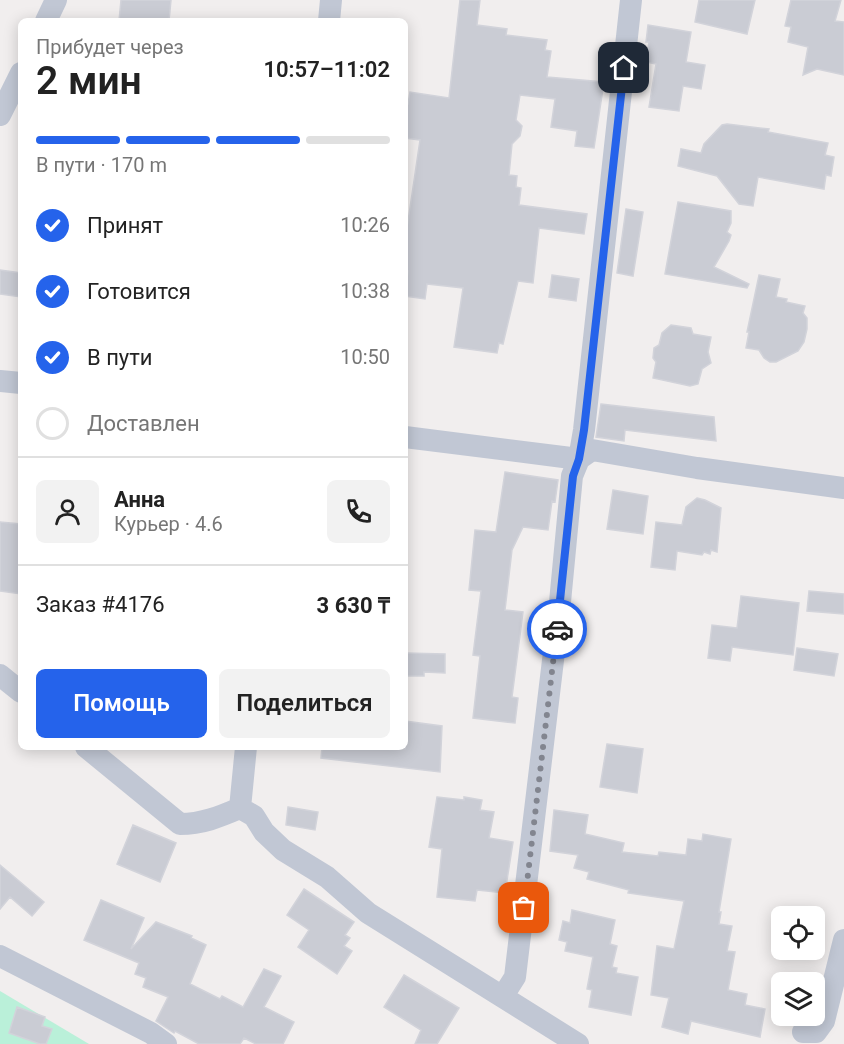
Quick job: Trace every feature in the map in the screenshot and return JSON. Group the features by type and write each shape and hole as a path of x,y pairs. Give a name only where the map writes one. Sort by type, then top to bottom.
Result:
{"street":[{"path":"47,18 56,0"},
{"path":"329,18 332,0"},
{"path":"503,996 515,977 573,476 579,459 584,430 631,0"},
{"path":"0,115 18,79"},
{"path":"0,381 18,383"},
{"path":"408,437 579,459 592,450 697,468 844,488"},
{"path":"0,675 18,690"},
{"path":"90,750 180,824 197,824 213,820 240,808"},
{"path":"240,808 246,750"},
{"path":"240,808 254,816 264,832 283,850 327,877 368,913 578,1044"},
{"path":"803,1032 816,1032 824,1021 844,940"},
{"path":"0,956 130,1022 166,1044"}],"green space":[{"path":"0,991 89,1044 0,1044"}],"building":[{"path":"121,0 171,0 169,18 119,18"},
{"path":"460,0 480,0 477,25 507,29 506,35 547,40 545,50 551,51 547,77 604,82 594,148 575,146 577,131 551,127 555,99 520,95 516,120 522,126 520,136 512,144 509,175 517,176 516,187 521,188 519,205 587,214 584,234 539,228 533,283 518,281 503,344 499,343 497,353 454,347 463,288 427,284 425,299 408,296 408,221 420,140 408,138 410,92 449,98"},
{"path":"699,0 755,0 747,34 695,22"},
{"path":"791,0 841,0 835,21 844,22 844,75 817,69 803,75 808,47 788,42 791,27 785,26"},
{"path":"648,25 691,32 686,62 705,65 701,89 683,86 679,111 649,107 656,64 646,62 649,42 646,42"},
{"path":"722,125 769,129 768,132 828,143 825,155 834,157 831,176 826,175 824,189 758,177 753,206 739,204 717,176 678,166 681,149 701,153 704,144"},
{"path":"678,202 731,211 731,223 727,232 731,235 714,267 749,284 747,288 665,274"},
{"path":"626,209 643,212 633,276 617,273"},
{"path":"0,270 18,273 18,297 0,294"},
{"path":"552,275 579,279 576,301 549,297"},
{"path":"759,275 780,279 776,297 787,299 786,302 805,306 803,313 807,318 807,329 804,342 798,351 776,362 770,362 764,358 759,350 746,348 749,332 747,332"},
{"path":"671,325 691,328 693,334 711,337 708,352 711,363 702,369 698,384 690,386 653,378 656,362 653,358 654,348 659,345 662,333"},
{"path":"601,404 714,417 716,441 625,430 624,441 596,437"},
{"path":"505,472 558,480 548,530 523,527 512,550 505,610 523,612 512,697 518,698 515,723 473,718 480,656 473,655 481,591 469,590 475,530 496,532"},
{"path":"613,490 648,496 643,534 607,529"},
{"path":"697,498 721,508 717,552 711,550 710,554 704,552 702,555 677,551 675,570 651,567 656,522 682,525 686,507"},
{"path":"0,522 18,524 18,594 0,591"},
{"path":"809,591 844,594 844,614 807,611"},
{"path":"741,596 799,603 793,655 732,647 730,661 708,658 712,625 737,628"},
{"path":"797,648 838,654 834,676 794,670"},
{"path":"408,653 445,654 445,673 424,672 424,676 408,676"},
{"path":"408,721 442,726 440,772 321,758 322,750 408,750"},
{"path":"607,744 643,749 637,793 600,787"},
{"path":"437,797 482,800 480,810 494,812 489,838 513,842 505,893 477,890 475,901 437,897 442,849 429,847"},
{"path":"288,807 318,812 315,830 286,825"},
{"path":"554,810 588,815 585,834 624,843 622,852 658,856 659,852 686,855 688,839 702,841 703,834 731,839 719,912 721,912 719,924 732,926 727,951 735,952 728,990 747,994 745,1005 765,1009 760,1037 691,1021 688,1034 662,1027 669,998 651,995 657,946 674,949 684,901 628,893 629,890 587,879 589,872 574,868 578,855 550,851"},
{"path":"133,825 176,843 160,882 117,864"},
{"path":"0,865 44,902 32,916 10,897 0,909"},
{"path":"304,889 354,922 345,935 350,938 344,946 352,951 337,974 298,947 309,930 287,915"},
{"path":"101,900 144,918 131,949 156,922 192,936 191,938 206,945 190,984 220,999 222,996 243,1007 264,969 281,976 264,1007 294,1022 283,1044 256,1044 244,1038 240,1044 199,1044 175,1031 174,1033 156,1021 168,997 143,987 146,978 135,974 139,963 84,940"},
{"path":"572,910 615,920 610,944 617,946 612,967 617,968 616,973 638,977 631,1015 589,1007 592,990 587,989 593,957 565,951 567,942 559,940 563,921 570,923"},
{"path":"404,975 459,1008 437,1044 415,1044 421,1030 384,1007"},
{"path":"17,1007 45,1017 42,1026 52,1029 46,1044 9,1033"}],"way so far":[{"path":"524,908 557,629"}],"route":[{"path":"557,629 573,476 579,459 584,430 624,68"}]}
